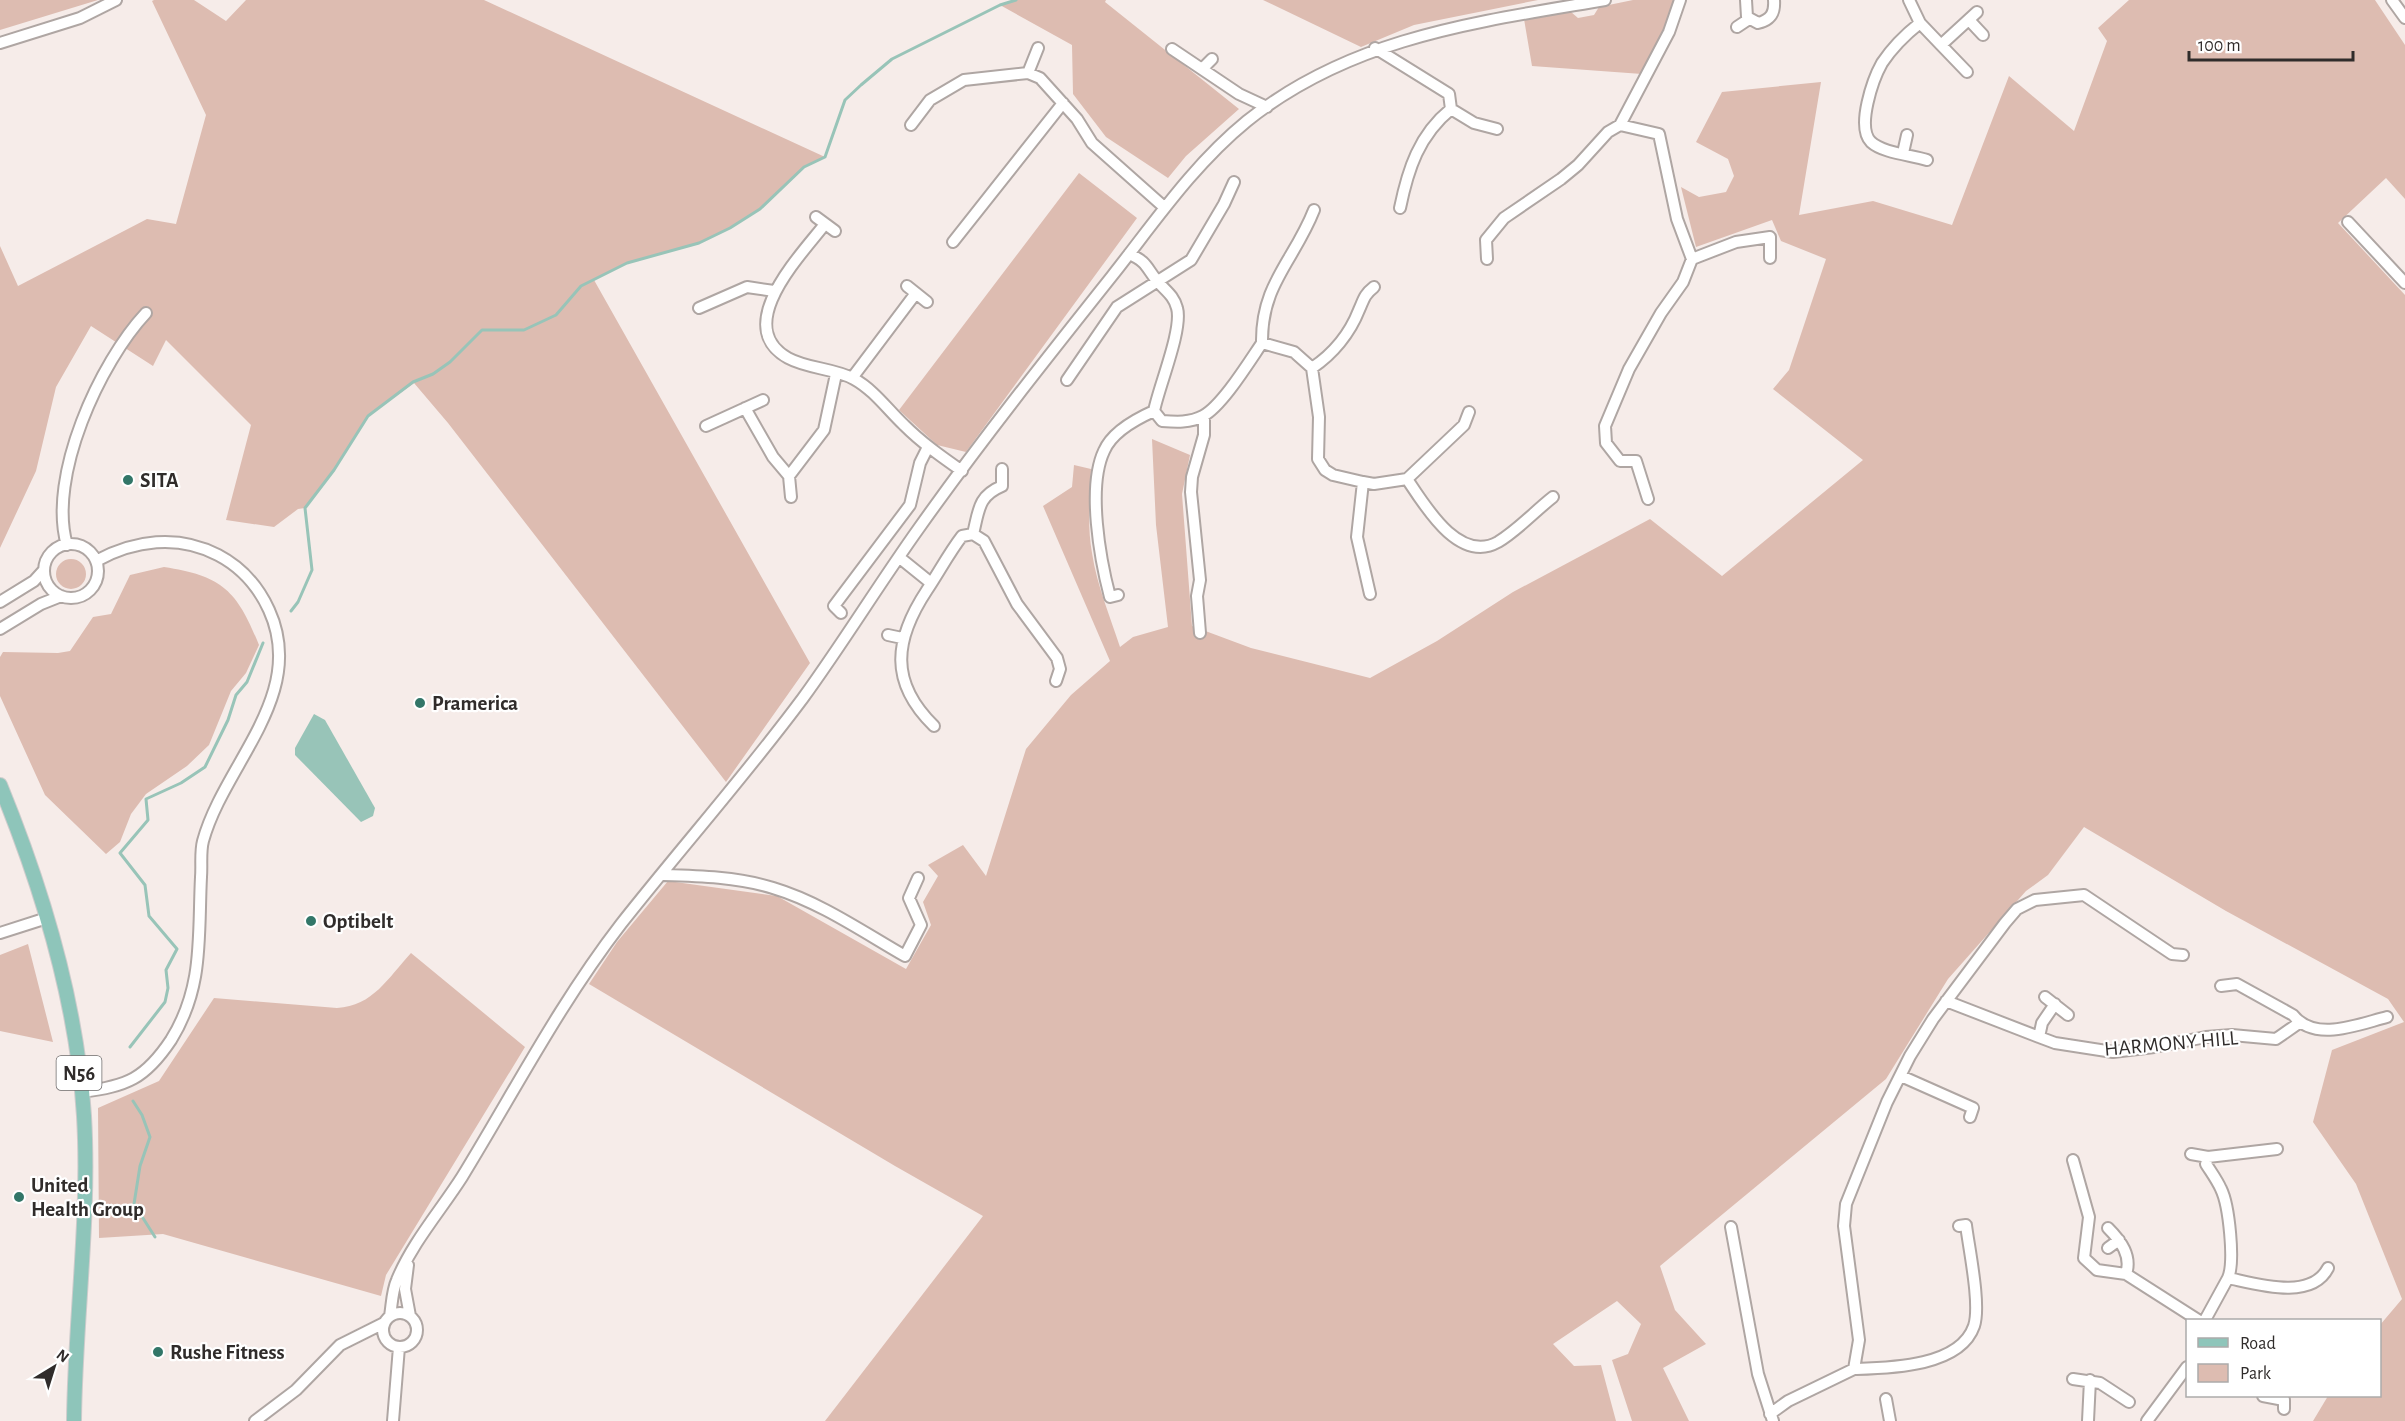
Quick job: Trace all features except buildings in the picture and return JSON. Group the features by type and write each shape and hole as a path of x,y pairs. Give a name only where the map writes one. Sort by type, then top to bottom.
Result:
{"main road":[{"name":"N56","path":"0,785 23,842 47,918 69,1008 82,1092 84,1194 74,1421"}],"street":[{"path":"0,43 80,18 116,0"},
{"path":"385,1339 387,1320 397,1280 560,1014 620,926 803,697 962,471 1164,207 1228,138 1267,107 1338,65 1376,48 1471,22 1605,0"},
{"path":"1488,260 1486,240 1504,218 1561,179 1578,165 1608,132 1620,125 1669,33 1680,0"},
{"path":"1746,0 1749,19"},
{"path":"1749,19 1758,23 1766,21 1774,11 1774,0"},
{"path":"1909,0 1920,22 1967,72"},
{"path":"2392,0 2405,18"},
{"path":"1941,45 1973,16 1983,35"},
{"path":"1737,27 1749,19"},
{"path":"1920,22 1881,65 1864,120 1867,138 1873,144 1927,160"},
{"path":"1028,73 1038,48"},
{"path":"1376,48 1449,94 1451,109"},
{"path":"1172,49 1239,94 1267,107"},
{"path":"1202,69 1212,59"},
{"path":"911,125 930,100 964,80 1028,73 1040,78 1063,103 1092,143 1164,207"},
{"path":"953,242 1063,103"},
{"path":"1451,109 1474,123 1497,129"},
{"path":"1400,208 1408,168 1417,149 1440,118 1451,109"},
{"path":"1620,125 1659,134 1677,219 1692,260 1683,282 1661,313 1629,369 1605,426 1606,443 1620,461 1636,461 1648,499"},
{"path":"1903,153 1907,135"},
{"path":"1067,380 1117,307 1157,281 1178,271 1191,260 1224,204 1234,182"},
{"path":"1154,411 1162,421 1184,422 1204,416 1223,396 1262,343 1263,319 1272,285 1300,243 1314,210"},
{"path":"835,231 821,220 774,291 767,307 767,330 774,347 788,358 852,378 870,390 928,447 962,471"},
{"path":"2348,222 2405,284"},
{"path":"1692,260 1736,242 1770,237 1770,258"},
{"path":"1118,595 1110,597 1098,541 1097,495 1103,452 1117,434 1154,411 1178,325 1178,309 1172,295 1157,281 1144,260 1129,254"},
{"path":"907,286 927,302"},
{"path":"699,308 747,287 774,291"},
{"path":"1312,368 1325,359 1338,345 1359,309 1363,296 1374,287"},
{"path":"852,378 916,293"},
{"path":"67,545 63,492 76,439 108,363 132,328 146,313"},
{"path":"1262,343 1294,352 1312,368 1319,417 1318,459 1333,476 1383,484 1407,479 1464,425 1469,412"},
{"path":"789,476 824,430 836,374"},
{"path":"706,426 763,400"},
{"path":"745,408 773,457 789,476 791,497"},
{"path":"1200,633 1197,596 1200,580 1191,492 1192,477 1204,435 1204,416"},
{"path":"841,613 834,606 910,505 920,463 928,447"},
{"path":"973,534 980,505 988,492 1002,486 1002,469"},
{"path":"1407,479 1447,532 1462,543 1482,546 1496,543 1511,533 1553,497"},
{"path":"1363,482 1357,537 1370,594"},
{"path":"934,726 910,700 902,666 902,638 910,616 962,536 973,534 984,541 1027,620 1057,658 1060,669 1056,681"},
{"path":"82,1092 114,1088 134,1080 159,1058 185,1014 196,978 202,844 211,816 226,783 271,704 279,681 280,651 274,622 257,589 226,559 208,549 172,540 161,541 125,548 96,561"},
{"path":"0,602 34,580 44,570 51,553 67,545 84,548 96,561 98,572 92,588 78,598 60,596 41,604 0,629"},
{"path":"900,558 931,582"},
{"path":"44,570 48,586 60,596"},
{"path":"888,635 902,638"},
{"path":"663,874 714,877 772,887 814,904 905,956 921,925 909,898 918,878"},
{"path":"1854,1369 1859,1340 1844,1214 1872,1136 1910,1056 1946,1001 2017,909 2035,900 2084,895 2161,948 2172,954 2183,955"},
{"path":"0,933 47,918"},
{"path":"2221,986 2236,984 2293,1015 2299,1023 2328,1031 2387,1017"},
{"path":"2045,997 2068,1014"},
{"name":"HARMONY HILL","path":"1946,1001 2055,1043 2113,1052 2206,1037 2232,1035 2276,1039 2299,1023"},
{"path":"2039,1037 2042,1023 2055,1004"},
{"path":"1901,1076 1973,1108 1970,1117"},
{"path":"2191,1154 2208,1158 2277,1149"},
{"path":"2206,1319 2228,1278 2231,1261 2222,1191 2206,1164 2208,1158"},
{"path":"2073,1160 2090,1217 2084,1258 2097,1270 2126,1274 2196,1319"},
{"path":"1731,1227 1758,1374 1772,1417 1788,1401 1854,1369 1930,1360 1947,1354 1968,1336 1974,1326 1976,1309 1966,1225 1959,1226"},
{"path":"2108,1228 2119,1240 2127,1255 2126,1274"},
{"path":"2108,1248 2119,1240"},
{"path":"360,1335 385,1339 399,1347 409,1344 416,1336 416,1325 410,1316 405,1289 409,1259"},
{"path":"2228,1278 2280,1288 2293,1287 2316,1282 2328,1268"},
{"path":"255,1421 296,1390 340,1345 399,1313 410,1316"},
{"path":"393,1421 399,1347"},
{"path":"2147,1421 2186,1368"},
{"path":"2073,1379 2090,1380 2113,1389 2129,1402"},
{"path":"2088,1421 2090,1380"},
{"path":"2271,1397 2284,1400 2284,1409"},
{"path":"1886,1399 1890,1421"}],"green space":[{"path":"0,0 98,0 0,30"},
{"path":"194,0 226,21 246,0 484,0 825,157 804,167 760,209 730,228 699,243 627,263 594,280 810,663 726,782 448,423 414,383 368,416 334,470 305,508 298,509 274,527 226,520 251,425 166,340 153,366 91,326 56,387 36,471 0,548 0,246 18,286 147,219 176,224 206,115 152,1"},
{"path":"1016,0 1106,0 1105,2 1239,109 1186,156 1168,178 1106,137 1073,94 1072,45 1000,5"},
{"path":"1263,0 1538,0 1414,25 1361,47"},
{"path":"1633,0 1674,0 1669,24 1642,74 1532,66 1524,19 1571,12 1578,18 1594,15 1599,7"},
{"path":"2129,0 2375,0 2405,45 2405,199 2386,178 2338,223 2405,295 2405,1421 2313,1421 2327,1397 2381,1397 2381,1324 2402,1299 2356,1184 2313,1122 2332,1050 2404,1022 2388,999 2226,911 2084,827 2048,875 2026,891 1948,979 1886,1079 1660,1266 1675,1310 1706,1344 1663,1368 1689,1421 1632,1421 1612,1360 1628,1354 1641,1324 1617,1301 1553,1344 1574,1366 1601,1365 1616,1421 825,1421 983,1216 589,984 617,942 668,881 777,896 906,969 931,925 923,902 938,876 928,865 963,845 986,876 1026,749 1071,695 1110,661 1043,506 1072,487 1074,465 1091,469 1090,542 1100,589 1120,647 1133,637 1168,627 1156,525 1152,439 1190,455 1182,494 1192,626 1251,648 1370,678 1437,641 1513,592 1650,519 1722,576 1863,460 1773,389 1789,370 1826,259 1781,241 1772,220 1696,247 1681,187 1699,197 1726,192 1734,176 1728,159 1696,142 1722,92 1821,82 1799,215 1873,201 1952,225 2009,76 2074,131 2107,41 2098,28"},
{"path":"1079,173 1137,218 966,452 937,445 899,410"},
{"path":"71,559 82,563 86,574 82,585 71,589 60,585 56,574 60,563"},
{"path":"164,567 200,575 225,589 243,611 259,645 246,673 231,691 209,745 187,766 146,794 131,814 120,842 106,854 45,795 0,696 0,657 3,652 58,653 70,651 93,617 111,614 130,575"},
{"path":"28,944 53,1042 0,1031 0,955"},
{"path":"411,953 525,1047 386,1275 381,1296 163,1234 99,1238 98,1108 159,1081 214,998 337,1008 350,1006 361,1002 379,989"}],"shaded area":[{"path":"314,714 325,720 375,808 373,816 361,822 295,755 295,748"}],"waterway":[{"path":"291,611 298,602 312,570 305,508 334,470 368,416 413,382 433,374 450,362 482,330 524,330 556,315 581,286 627,263 699,243 730,228 760,209 804,167 825,157 845,100 892,59 1000,5 1016,0"},
{"path":"130,1047 165,1002 168,988 166,970 177,949 149,916 145,885 120,853 148,820 146,799 181,783 205,767 228,720 236,695 247,682 263,643"},
{"path":"133,1101 142,1115 150,1137 140,1166 134,1204 155,1237"}],"place":[{"name":"SITA","path":"128,480"},
{"name":"Pramerica","path":"420,703"},
{"name":"Optibelt","path":"311,921"},
{"name":"United Health Group","path":"19,1197"},
{"name":"Rushe Fitness","path":"158,1352"}]}
